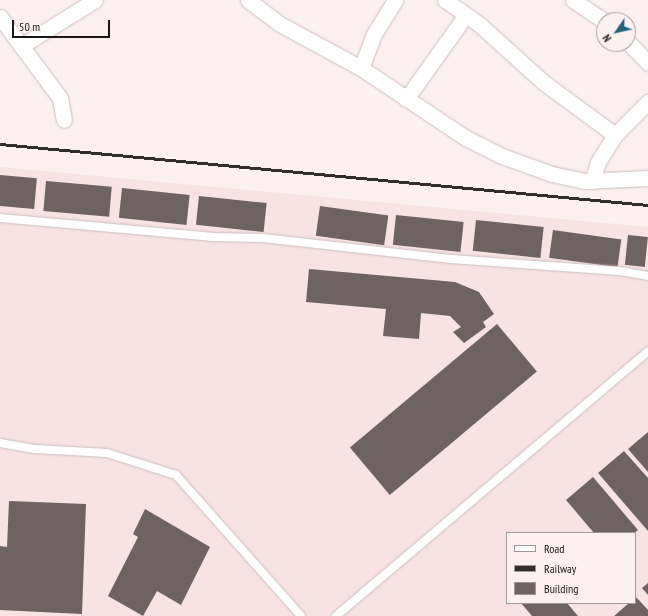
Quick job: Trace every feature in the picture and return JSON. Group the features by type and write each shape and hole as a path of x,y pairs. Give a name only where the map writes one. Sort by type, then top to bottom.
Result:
{"street":[{"path":"248,0 275,21 360,68 466,138 502,156 552,174 592,181 648,178"},
{"path":"360,68 374,34 394,0"},
{"path":"445,0 466,15 543,82 615,135"},
{"path":"573,0 596,16"},
{"path":"21,46 87,2"},
{"path":"406,99 466,15"},
{"path":"0,17 60,98 64,120"},
{"path":"636,50 648,63"},
{"path":"592,181 598,162 615,135 648,102"}],"lane":[{"path":"0,218 211,237 263,238 451,259 620,271 648,276"},
{"path":"336,616 648,351"},
{"path":"0,443 35,449 107,453 176,475 301,616"}],"shaded area":[{"path":"0,167 648,227 648,616 0,616"}],"building":[{"path":"0,175 37,178 34,209 0,206"},
{"path":"46,181 112,187 109,217 43,211"},
{"path":"122,188 190,195 186,225 119,218"},
{"path":"199,196 267,203 264,232 196,225"},
{"path":"320,206 388,216 384,245 316,236"},
{"path":"396,215 464,222 460,252 393,245"},
{"path":"476,220 544,227 540,258 473,251"},
{"path":"553,230 621,240 617,267 549,258"},
{"path":"628,235 648,237 645,267 625,265"},
{"path":"309,269 455,282 479,292 494,314 483,322 486,327 464,343 453,332 461,327 450,316 421,313 419,339 383,336 386,309 306,302"},
{"path":"497,324 537,371 390,495 350,447"},
{"path":"648,432 648,472 628,449"},
{"path":"624,451 648,478 648,531 598,473"},
{"path":"593,477 638,530 635,532 593,532 566,500"},
{"path":"9,501 86,504 82,614 0,610 0,546 7,547"},
{"path":"145,509 210,547 181,605 157,591 143,616 108,596 138,537 133,534"},
{"path":"648,583 648,595 642,588"},
{"path":"636,597 648,610 648,616 614,616 628,604 636,604"},
{"path":"522,604 568,604 578,616 532,616"}],"railway":[{"path":"0,144 648,205"}]}
